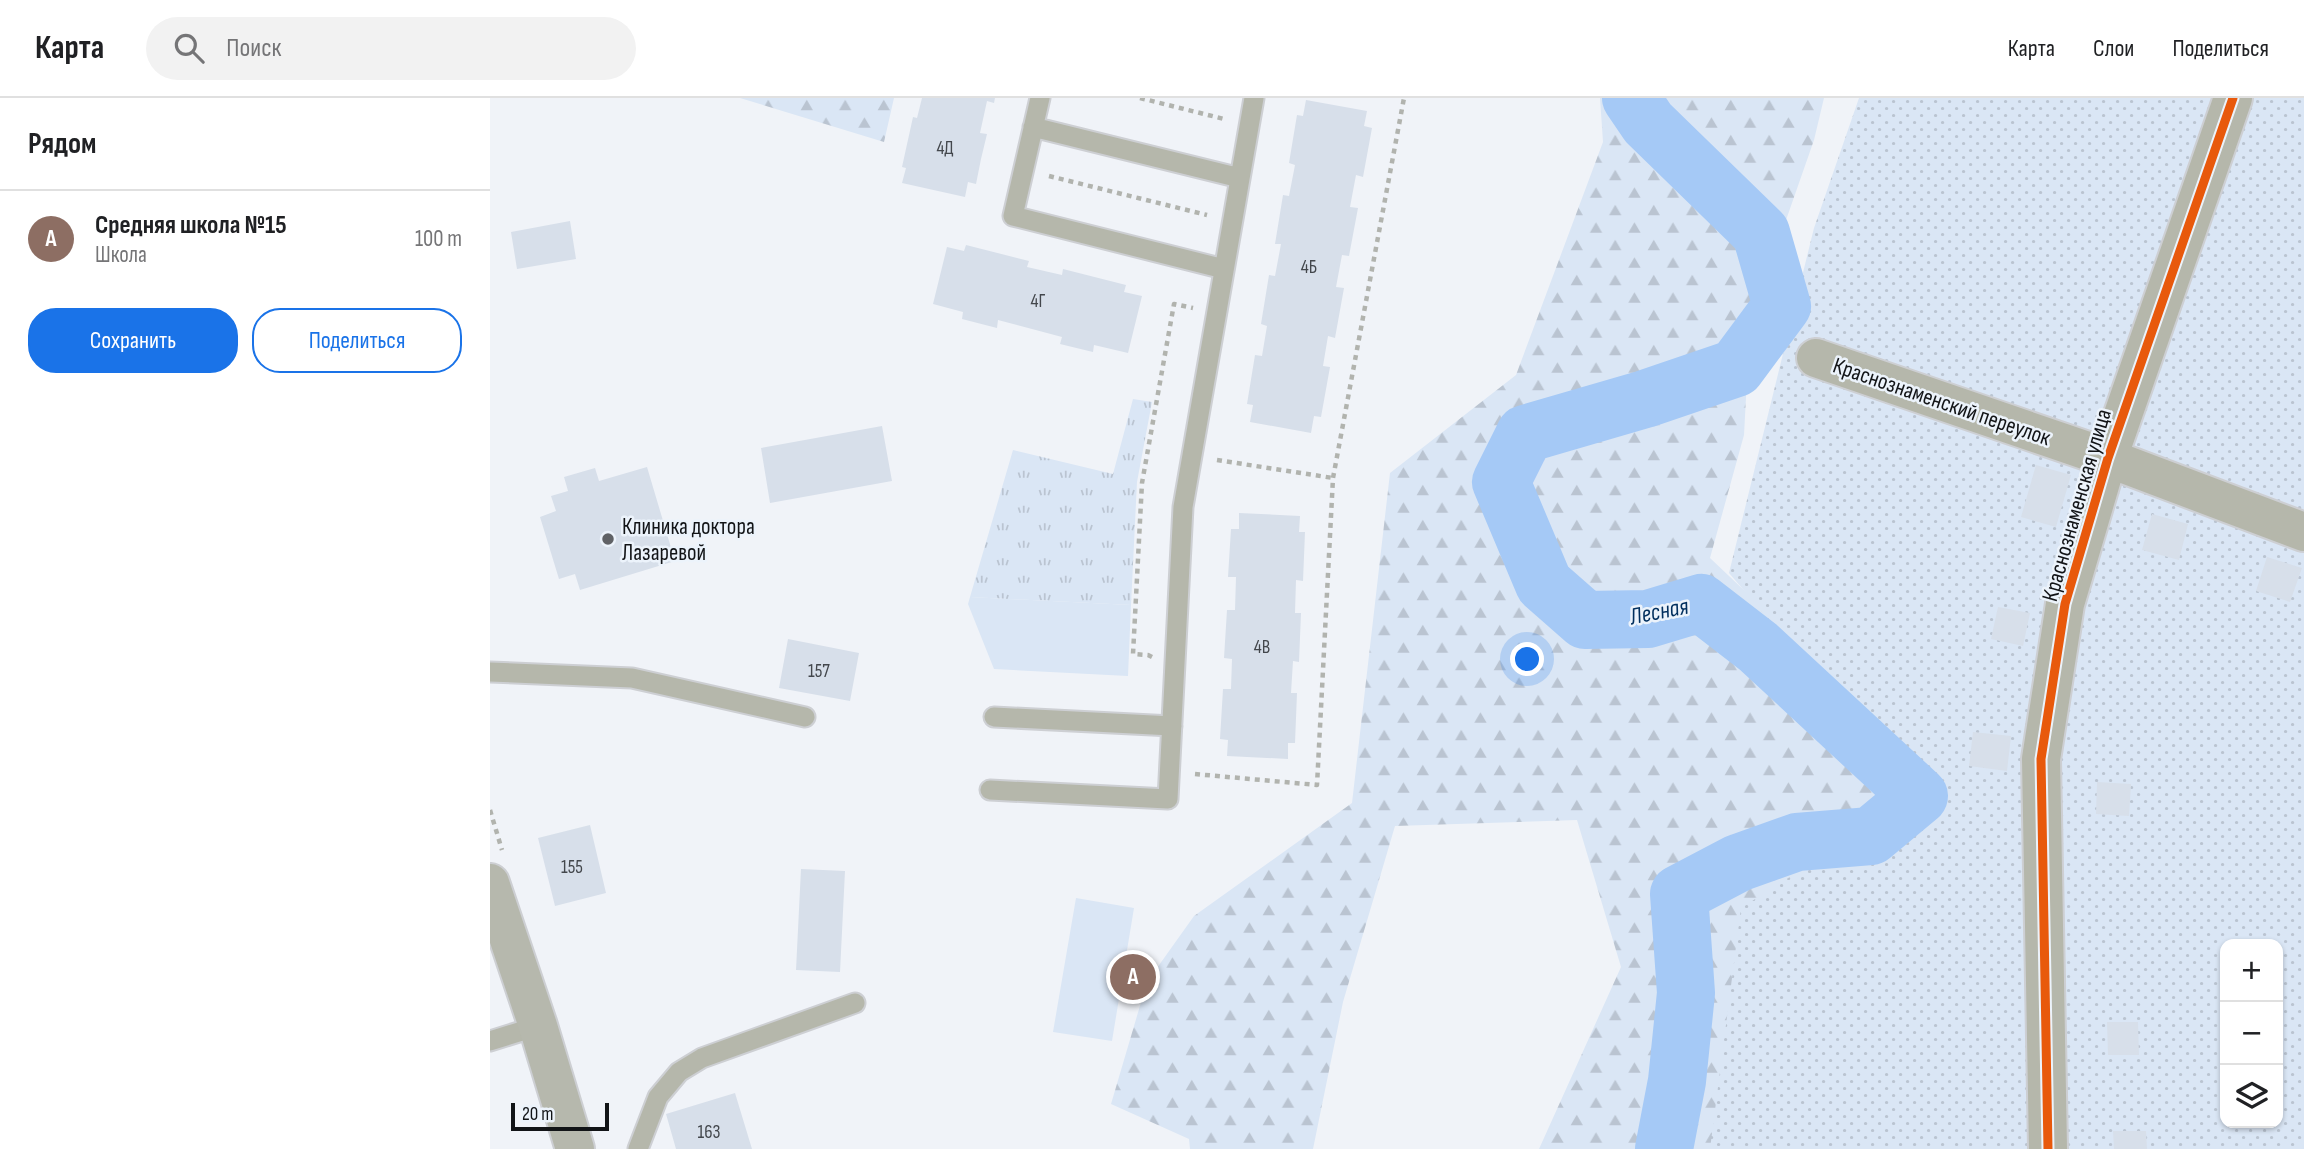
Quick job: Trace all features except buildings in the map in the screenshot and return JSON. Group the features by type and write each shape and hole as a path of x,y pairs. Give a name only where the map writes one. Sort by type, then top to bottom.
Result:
{"main road":[{"path":"490,883 538,1026 575,1149"}],"street":[{"name":"Краснознаменская улица","path":"2048,1149 2041,759 2065,604 2108,458 2233,98"},
{"name":"Краснознаменский переулок","path":"1816,358 2108,458 2304,532"}],"lane":[{"path":"1040,98 1013,216 1224,268"},
{"path":"990,790 1168,799 1183,507 1254,98"},
{"path":"1033,127 1240,178"},
{"path":"490,672 632,678 805,717"},
{"path":"994,717 1172,726"},
{"path":"638,1149 658,1097 679,1072 702,1058 855,1003"},
{"path":"490,1041 538,1026"}],"path":[{"path":"1140,98 1249,125"},
{"path":"1169,772 1318,785 1333,478 1404,98"},
{"path":"1024,169 1233,221"},
{"path":"1158,666 1148,655 1133,653 1142,483 1174,304"},
{"path":"1209,459 1333,478"}],"green space":[{"path":"740,98 894,98 884,142"},
{"path":"1600,98 1824,98 1814,140 1750,323 1744,435 1710,558 1916,753 1761,945 1750,1149 1539,1149 1621,967 1577,820 1395,826 1343,1002 1313,1149 1190,1149 1189,1139 1111,1104 1147,982 1194,916 1352,803 1390,473 1516,375 1603,142"},
{"path":"1859,98 2304,98 2304,1149 1710,1149 1741,908 1919,795 1729,573 1814,228"},
{"path":"1133,399 1152,402 1137,482 1131,605 970,597 1013,450 1113,474"},
{"path":"970,597 1131,605 1128,676 994,669 968,604"},
{"path":"1076,898 1134,908 1112,1041 1053,1032"}],"waterway":[{"name":"Лесная","path":"1631,98 1648,123 1761,233 1782,306 1736,368 1645,399 1525,434 1501,482 1544,584 1585,620 1648,619 1701,603 1758,647 1919,796 1871,836 1797,842 1738,863 1679,894 1686,993 1677,1081 1664,1149"}],"cycle path":[{"path":"2048,1149 2041,759 2065,604 2108,458 2233,98"}],"place":[{"name":"Клиника доктора Лазаревой","path":"608,539"},
{"name":"Средняя школа №15","path":"1133,977"}]}
